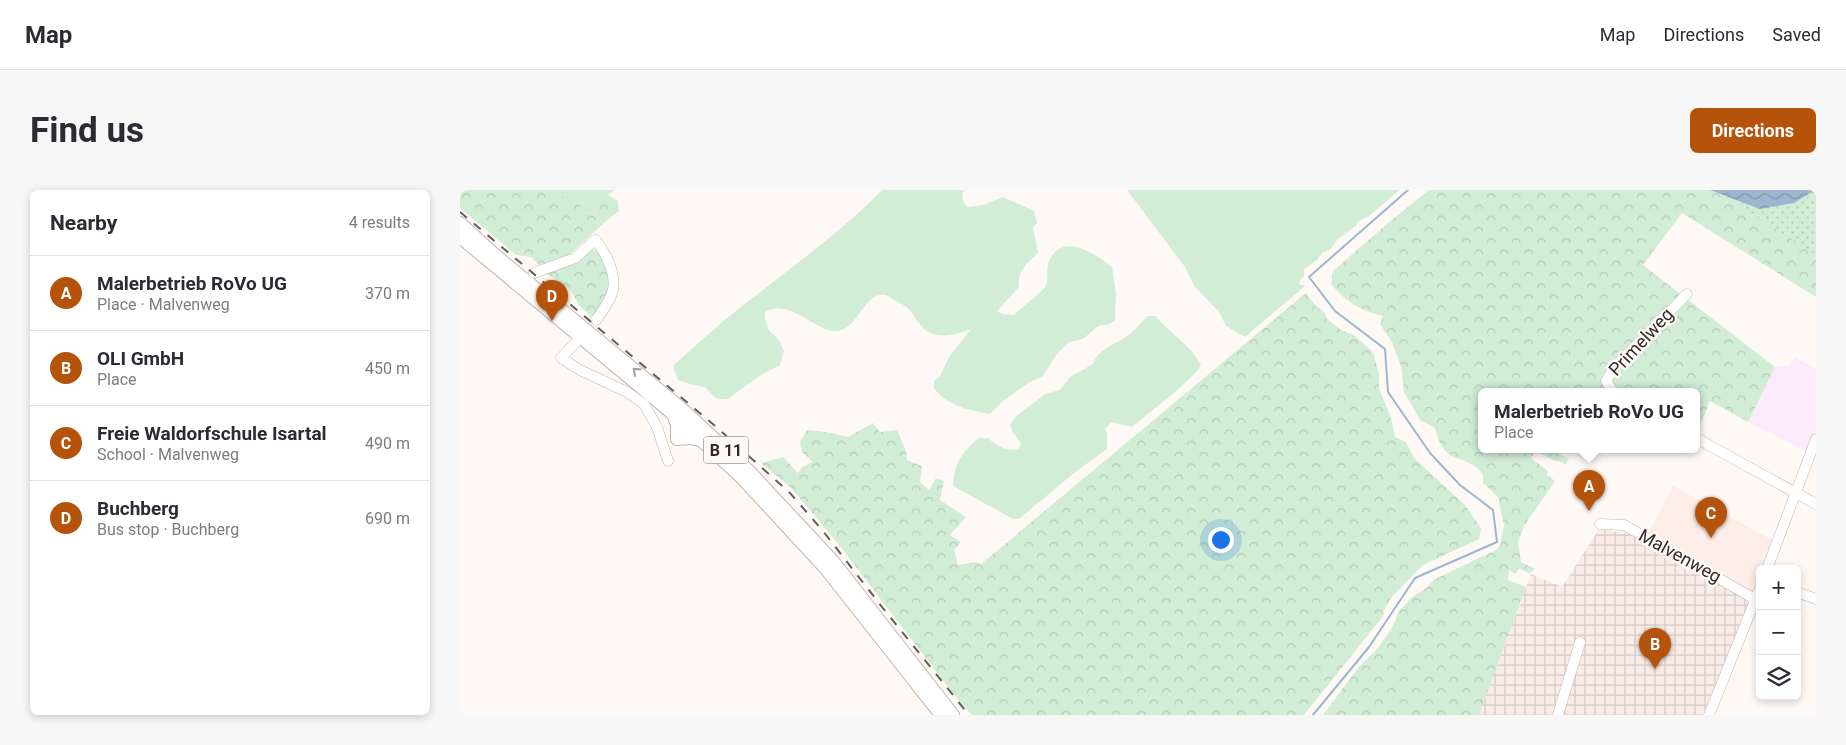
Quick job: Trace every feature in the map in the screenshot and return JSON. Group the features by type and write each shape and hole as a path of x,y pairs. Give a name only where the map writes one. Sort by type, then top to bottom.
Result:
{"main road":[{"name":"B 11","path":"460,223 514,271 682,409 749,471 833,562 952,715"},
{"name":"B 11","path":"460,237 673,414 741,477 826,569 941,715"},
{"path":"514,271 528,275 534,273"},
{"path":"534,273 532,279 536,288"},
{"path":"673,414 677,425 677,440 691,438 702,440"}],"street":[{"path":"534,273 576,258 595,240 599,243 612,267 614,280 613,293 608,304 596,320"},
{"name":"Primelweg","path":"1610,388 1606,381 1613,369 1687,294"},
{"path":"576,342 561,358 580,370 628,392 644,404 657,426 668,461"},
{"path":"664,447 677,440"},
{"path":"1700,440 1816,504"},
{"path":"1768,565 1816,440"},
{"name":"Malvenweg","path":"1600,524 1624,526 1755,599"},
{"path":"1801,593 1816,599"},
{"path":"1709,715 1755,599"},
{"path":"1558,715 1580,642"}],"shaded area":[{"path":"1795,358 1816,368 1816,431 1806,451 1748,422 1775,367 1789,365"},
{"path":"1673,486 1774,541 1764,565 1756,565 1756,585 1753,592 1648,534"},
{"path":"1599,529 1630,534 1749,601 1703,715 1479,715 1531,574 1562,587"}],"green space":[{"path":"460,190 559,190 558,194 581,206 583,211 593,216 603,198 608,195 618,201 619,211 569,255 539,265 531,257 516,255 460,208"},
{"path":"559,190 615,190 603,198 593,216 557,194"},
{"path":"882,190 964,190 962,195 967,207 983,205 1003,197 1034,211 1037,223 1033,227 1038,253 1021,272 1019,287 997,311 1003,314 1014,315 1046,286 1049,262 1056,251 1063,247 1072,246 1098,256 1112,267 1116,293 1115,320 1110,324 1098,326 1083,339 1069,342 1057,354 1043,376 1028,383 1003,401 990,414 966,409 952,403 934,388 934,381 940,376 949,357 971,329 952,335 932,334 921,326 907,307 885,295 877,296 870,300 853,322 846,328 838,331 820,327 789,311 773,309 765,312 765,319 769,330 779,340 784,351 780,365 759,376 728,399 719,399 714,397 705,387 678,380 674,365 725,320 828,239"},
{"path":"1127,190 1400,190 1369,216 1357,222 1357,225 1337,240 1331,249 1322,253 1317,260 1304,269 1304,277 1301,278 1299,284 1305,286 1245,337 1226,326 1219,312 1194,286 1185,267"},
{"path":"1429,190 1710,190 1744,203 1816,190 1816,297 1682,213 1643,265 1775,367 1748,422 1710,401 1700,425 1700,388 1478,388 1478,453 1534,453 1531,458 1548,471 1547,475 1555,481 1524,526 1518,542 1521,562 1535,569 1529,573 1519,569 1515,574 1509,570 1508,580 1526,587 1479,715 1323,715 1358,668 1377,649 1394,625 1398,612 1412,597 1425,589 1435,579 1496,550 1500,546 1504,525 1498,497 1483,483 1483,474 1476,467 1449,454 1439,441 1435,428 1420,420 1404,392 1401,366 1392,342 1380,324 1383,316 1354,305 1331,284 1333,271"},
{"path":"1715,190 1816,190 1816,255"},
{"path":"591,246 603,257 611,286 593,319 580,306 570,290 545,272"},
{"path":"1306,293 1315,305 1325,313 1327,319 1341,330 1354,335 1373,352 1379,374 1379,388 1391,418 1395,437 1406,442 1414,458 1465,505 1481,528 1479,539 1423,565 1391,598 1383,612 1384,615 1304,715 972,715 954,695 836,541 791,488 761,463 783,457 798,473 802,467 813,462 802,452 800,442 807,430 848,437 873,423 880,432 897,430 906,451 907,460 922,466 920,482 929,490 936,478 944,481 940,500 966,517 950,535 961,542 954,550 958,565 975,562 981,564"},
{"path":"1148,316 1156,316 1192,352 1201,365 1180,387 1132,427 1111,422 1105,429 1107,433 1107,449 1074,473 1019,519 1013,519 953,486 955,470 960,459 978,438 988,438 1006,449 1019,449 1021,443 1013,433 1010,425 1015,417 1045,394 1060,390 1070,377 1093,364 1099,354 1126,337"},
{"path":"1539,453 1558,453 1569,459 1566,464"}],"water":[{"path":"1710,190 1815,190 1794,203 1760,209"}],"waterway":[{"path":"1313,715 1369,647 1415,578 1497,542 1493,510 1460,485 1430,453 1388,392 1385,349 1335,311 1309,277 1408,190"}],"railway":[{"path":"460,212 714,425 790,493 823,531 969,715"}],"place":[{"name":"Buchberg","path":"552,321"},
{"name":"Malerbetrieb RoVo UG","path":"1589,511"},
{"name":"Freie Waldorfschule Isartal","path":"1711,538"},
{"name":"OLI GmbH","path":"1655,669"}]}
